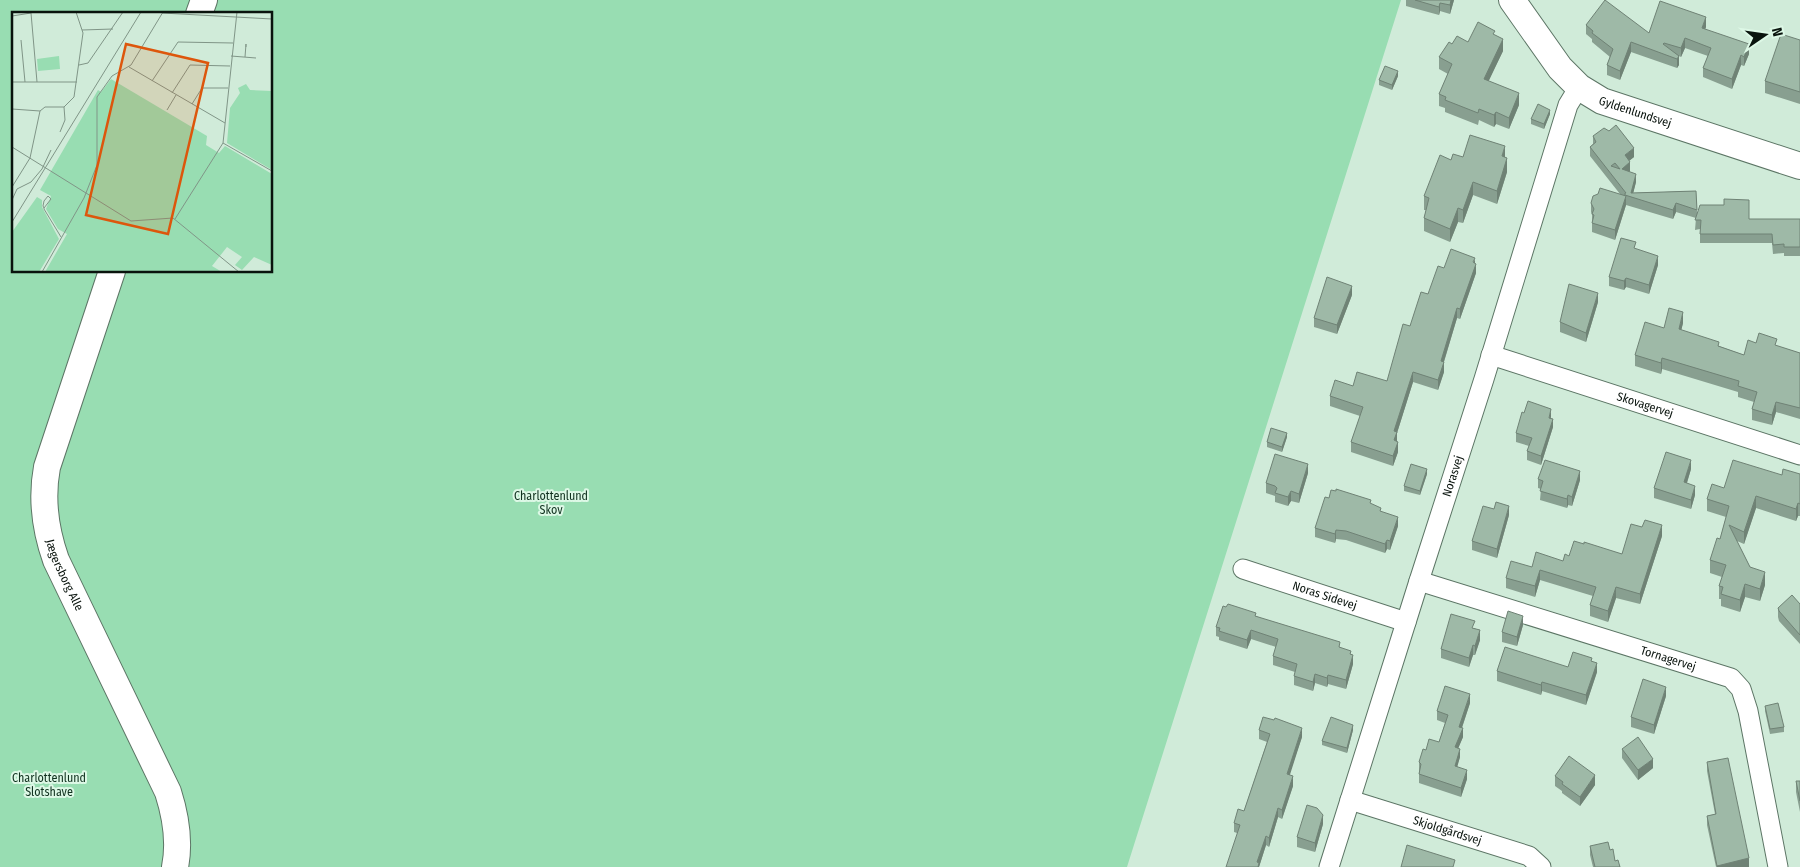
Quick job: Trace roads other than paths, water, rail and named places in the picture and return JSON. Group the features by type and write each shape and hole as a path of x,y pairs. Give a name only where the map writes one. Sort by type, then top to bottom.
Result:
{"street":[{"path":"200,12 204,0"},
{"name":"Gyldenlundsvej","path":"1512,0 1560,68 1579,86 1602,101 1800,166"},
{"name":"Norasvej","path":"1329,867 1568,105 1579,86"},
{"name":"Jægersborg Alle","path":"112,272 47,467 44,511 50,542 56,560 168,792 177,827 178,843 175,867"},
{"name":"Skovagervej","path":"1491,355 1800,455"},
{"name":"Noras Sidevej","path":"1243,569 1406,622"},
{"name":"Tornagervej","path":"1419,581 1731,678 1742,689 1748,711 1778,867"},
{"name":"Skjoldgårdsvej","path":"1350,800 1528,856 1541,867"}],"park label":[{"name":"Charlottenlund Skov","path":"551,503"},
{"name":"Charlottenlund Slotshave","path":"49,785"}]}
